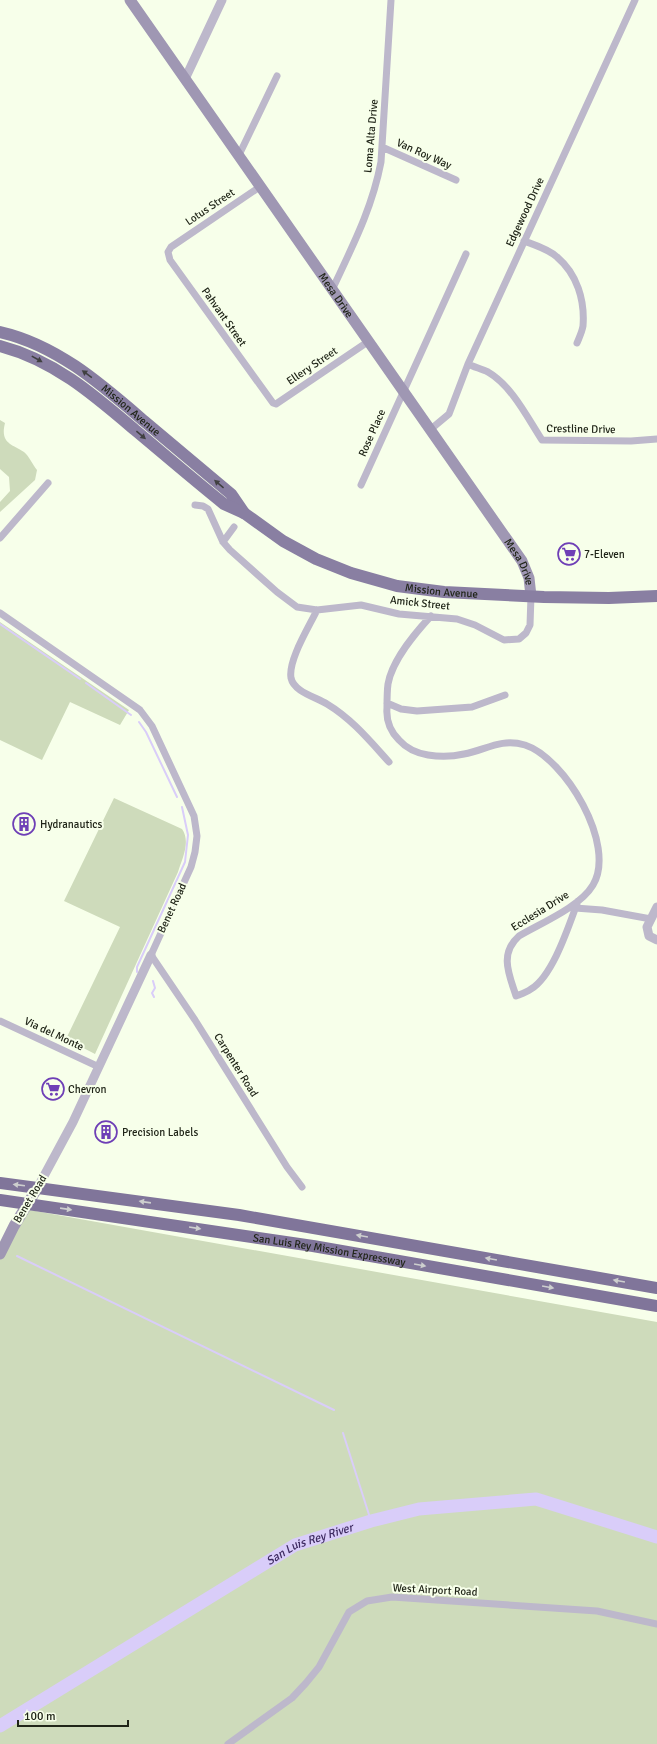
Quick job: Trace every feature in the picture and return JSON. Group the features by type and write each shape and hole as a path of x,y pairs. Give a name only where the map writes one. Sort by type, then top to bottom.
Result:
{"highway":[{"name":"San Luis Rey Mission Expressway","path":"0,1183 239,1215 657,1288"},
{"name":"San Luis Rey Mission Expressway","path":"0,1200 313,1246 657,1306"}],"main road":[{"name":"Mesa Drive","path":"130,0 332,290 404,390 522,561 529,578 531,596"},
{"name":"Mission Avenue","path":"0,332 24,339 54,353 100,384 231,494 244,513"},
{"name":"Mission Avenue","path":"0,346 30,355 59,371 87,390 224,504 244,513 269,532 298,549 334,566 367,578 428,591 609,598 657,596"},
{"name":"Benet Road","path":"0,1254 38,1187"}],"street":[{"path":"185,79 222,0"},
{"name":"Loma Alta Drive","path":"332,290 368,213 376,188 382,147 391,0"},
{"name":"Edgewood Drive","path":"431,429 449,414 468,364 635,0"},
{"path":"239,155 277,76"},
{"name":"Van Roy Way","path":"382,147 456,180"},
{"name":"Lotus Street","path":"171,247 261,186"},
{"path":"524,241 540,246 557,256 569,270 580,289 583,327 577,343"},
{"name":"Pahvant Street","path":"171,247 168,252 170,260 268,399"},
{"name":"Rose Place","path":"361,484 466,254"},
{"name":"Ellery Street","path":"268,399 276,404 369,341"},
{"name":"Crestline Drive","path":"468,364 488,372 501,382 542,440 631,441 657,439"},
{"path":"0,538 48,483"},
{"name":"Amick Street","path":"195,505 203,506 208,509 224,542 287,600 297,607 317,610 361,605 399,614 458,619 475,625 504,640 515,640 526,633 530,626 531,596"},
{"path":"224,542 234,528"},
{"path":"317,610 292,663 291,678 296,688 326,703 355,724 389,762"},
{"name":"Benet Road","path":"0,613 140,710 152,726 194,816 197,836 191,867 73,1122 38,1187"},
{"name":"Ecclesia Drive","path":"431,616 411,638 388,683 386,718 393,734 405,746 416,753 443,757 465,754 481,748 512,742 534,750 554,766 570,784 590,817 598,839 599,868 593,885 576,905 519,936 512,943 507,956 508,968 516,996 531,989 539,981 557,954 567,933 576,905"},
{"path":"387,703 400,709 417,711 472,707 505,695"},
{"path":"576,905 651,919"},
{"path":"657,907 648,927 649,936 657,940"},
{"name":"Carpenter Road","path":"151,955 195,1020 287,1167 302,1187"},
{"name":"Via del Monte","path":"0,1022 99,1067"},
{"name":"West Airport Road","path":"228,1744 292,1698 319,1667 349,1612 367,1601 392,1597 597,1612 657,1624"}],"green space":[{"path":"0,420 5,423 5,439 11,445 24,452 37,470 35,480 0,512 0,502 10,491 9,477 0,469"},
{"path":"0,622 129,710 120,725 70,702 42,760 0,740"},
{"path":"114,798 182,829 185,834 186,845 178,872 95,1054 66,1039 120,927 64,901"},
{"path":"24,1209 657,1322 657,1744 0,1744 0,1254"}],"waterway":[{"path":"0,624 80,679"},
{"path":"86,683 131,715"},
{"path":"139,722 146,732 177,797"},
{"path":"137,972 137,967 185,862 188,835 182,807"},
{"path":"153,981 155,988 152,993 154,997"},
{"path":"17,1256 334,1410"},
{"path":"343,1433 371,1521"},
{"name":"San Luis Rey River","path":"0,1726 295,1545 371,1521 419,1509 536,1499 657,1537"}],"place":[{"name":"7-Eleven","path":"569,554"},
{"name":"Hydranautics","path":"24,824"},
{"name":"Chevron","path":"53,1089"},
{"name":"Precision Labels","path":"106,1132"}]}
